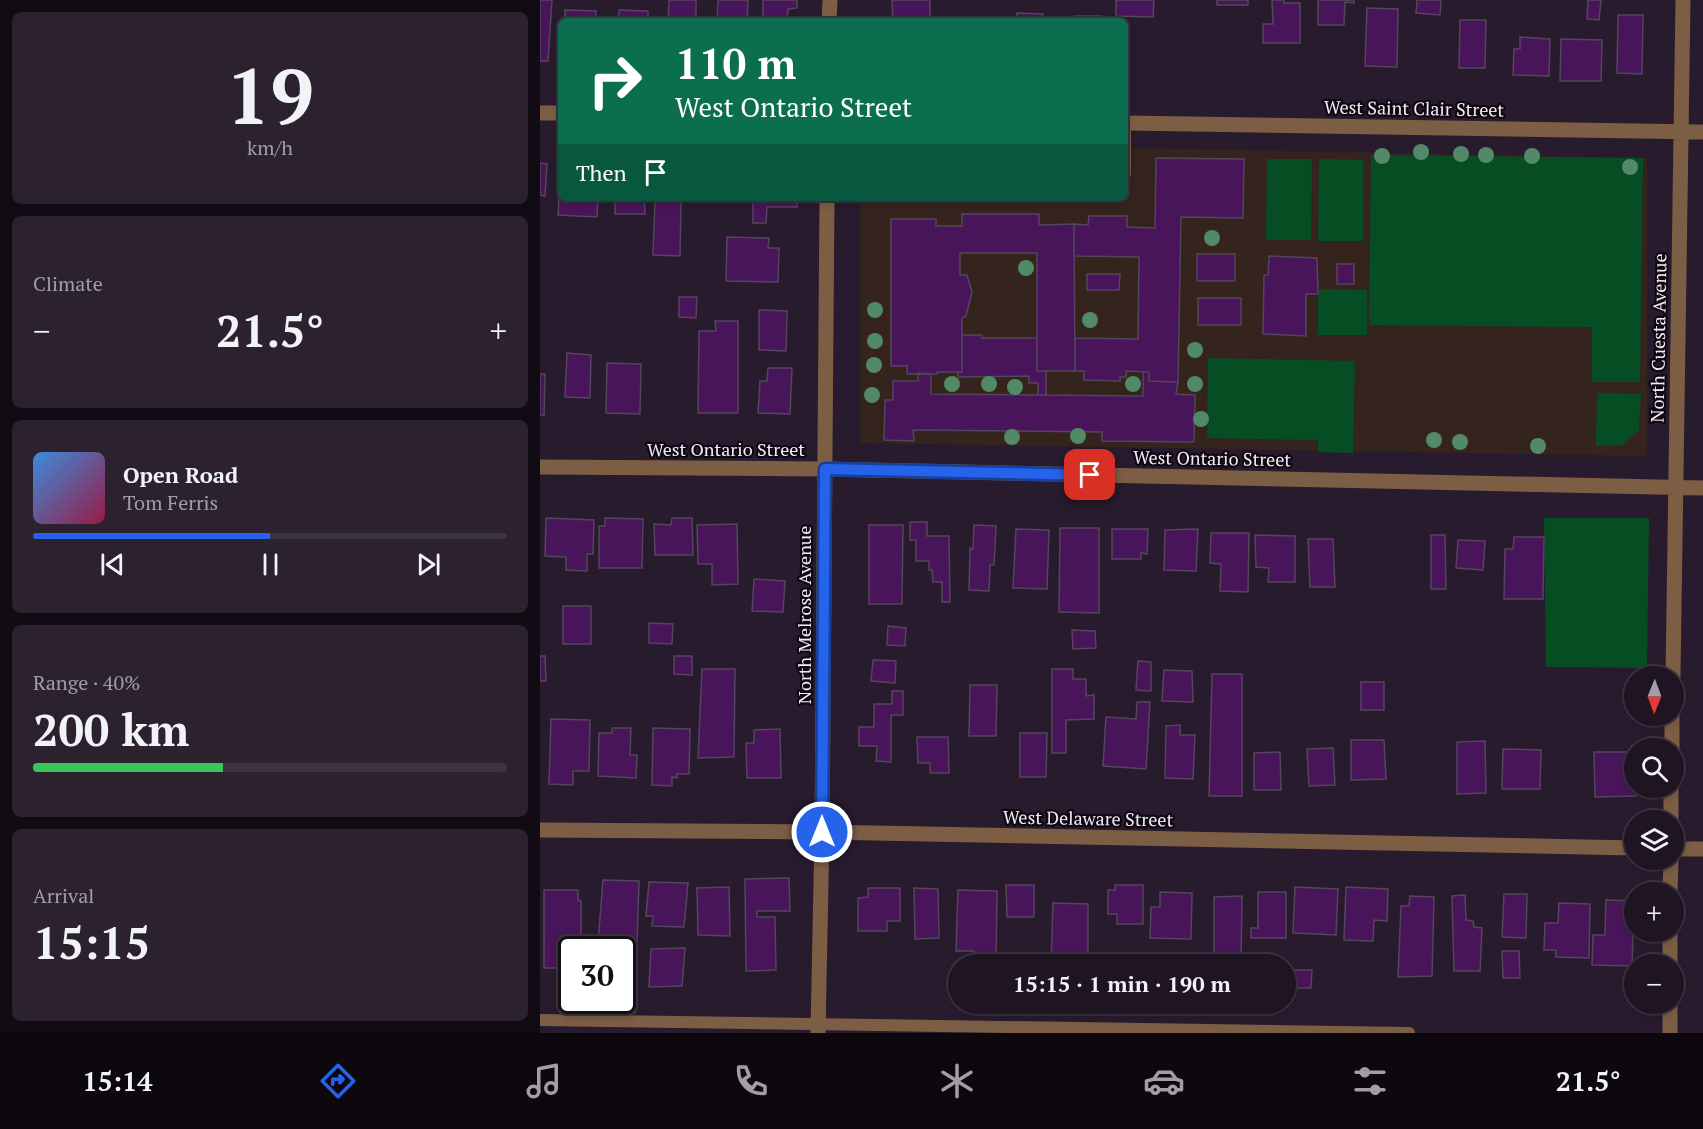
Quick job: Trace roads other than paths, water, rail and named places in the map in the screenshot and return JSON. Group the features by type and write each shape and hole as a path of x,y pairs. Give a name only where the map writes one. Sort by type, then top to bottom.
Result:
{"street":[{"path":"829,18 830,0"},
{"name":"North Cuesta Avenue","path":"1673,666 1683,0"},
{"path":"540,112 558,113"},
{"name":"West Saint Clair Street","path":"1128,123 1703,132"},
{"name":"North Melrose Avenue","path":"818,1028 822,832 827,201"},
{"name":"West Ontario Street","path":"540,467 825,469 1703,488"},
{"name":"West Delaware Street","path":"540,830 822,832 1624,848"},
{"path":"1684,849 1703,849"},
{"path":"1670,1014 1670,1033"}],"lane":[{"path":"540,1020 818,1028 1409,1033"}]}
